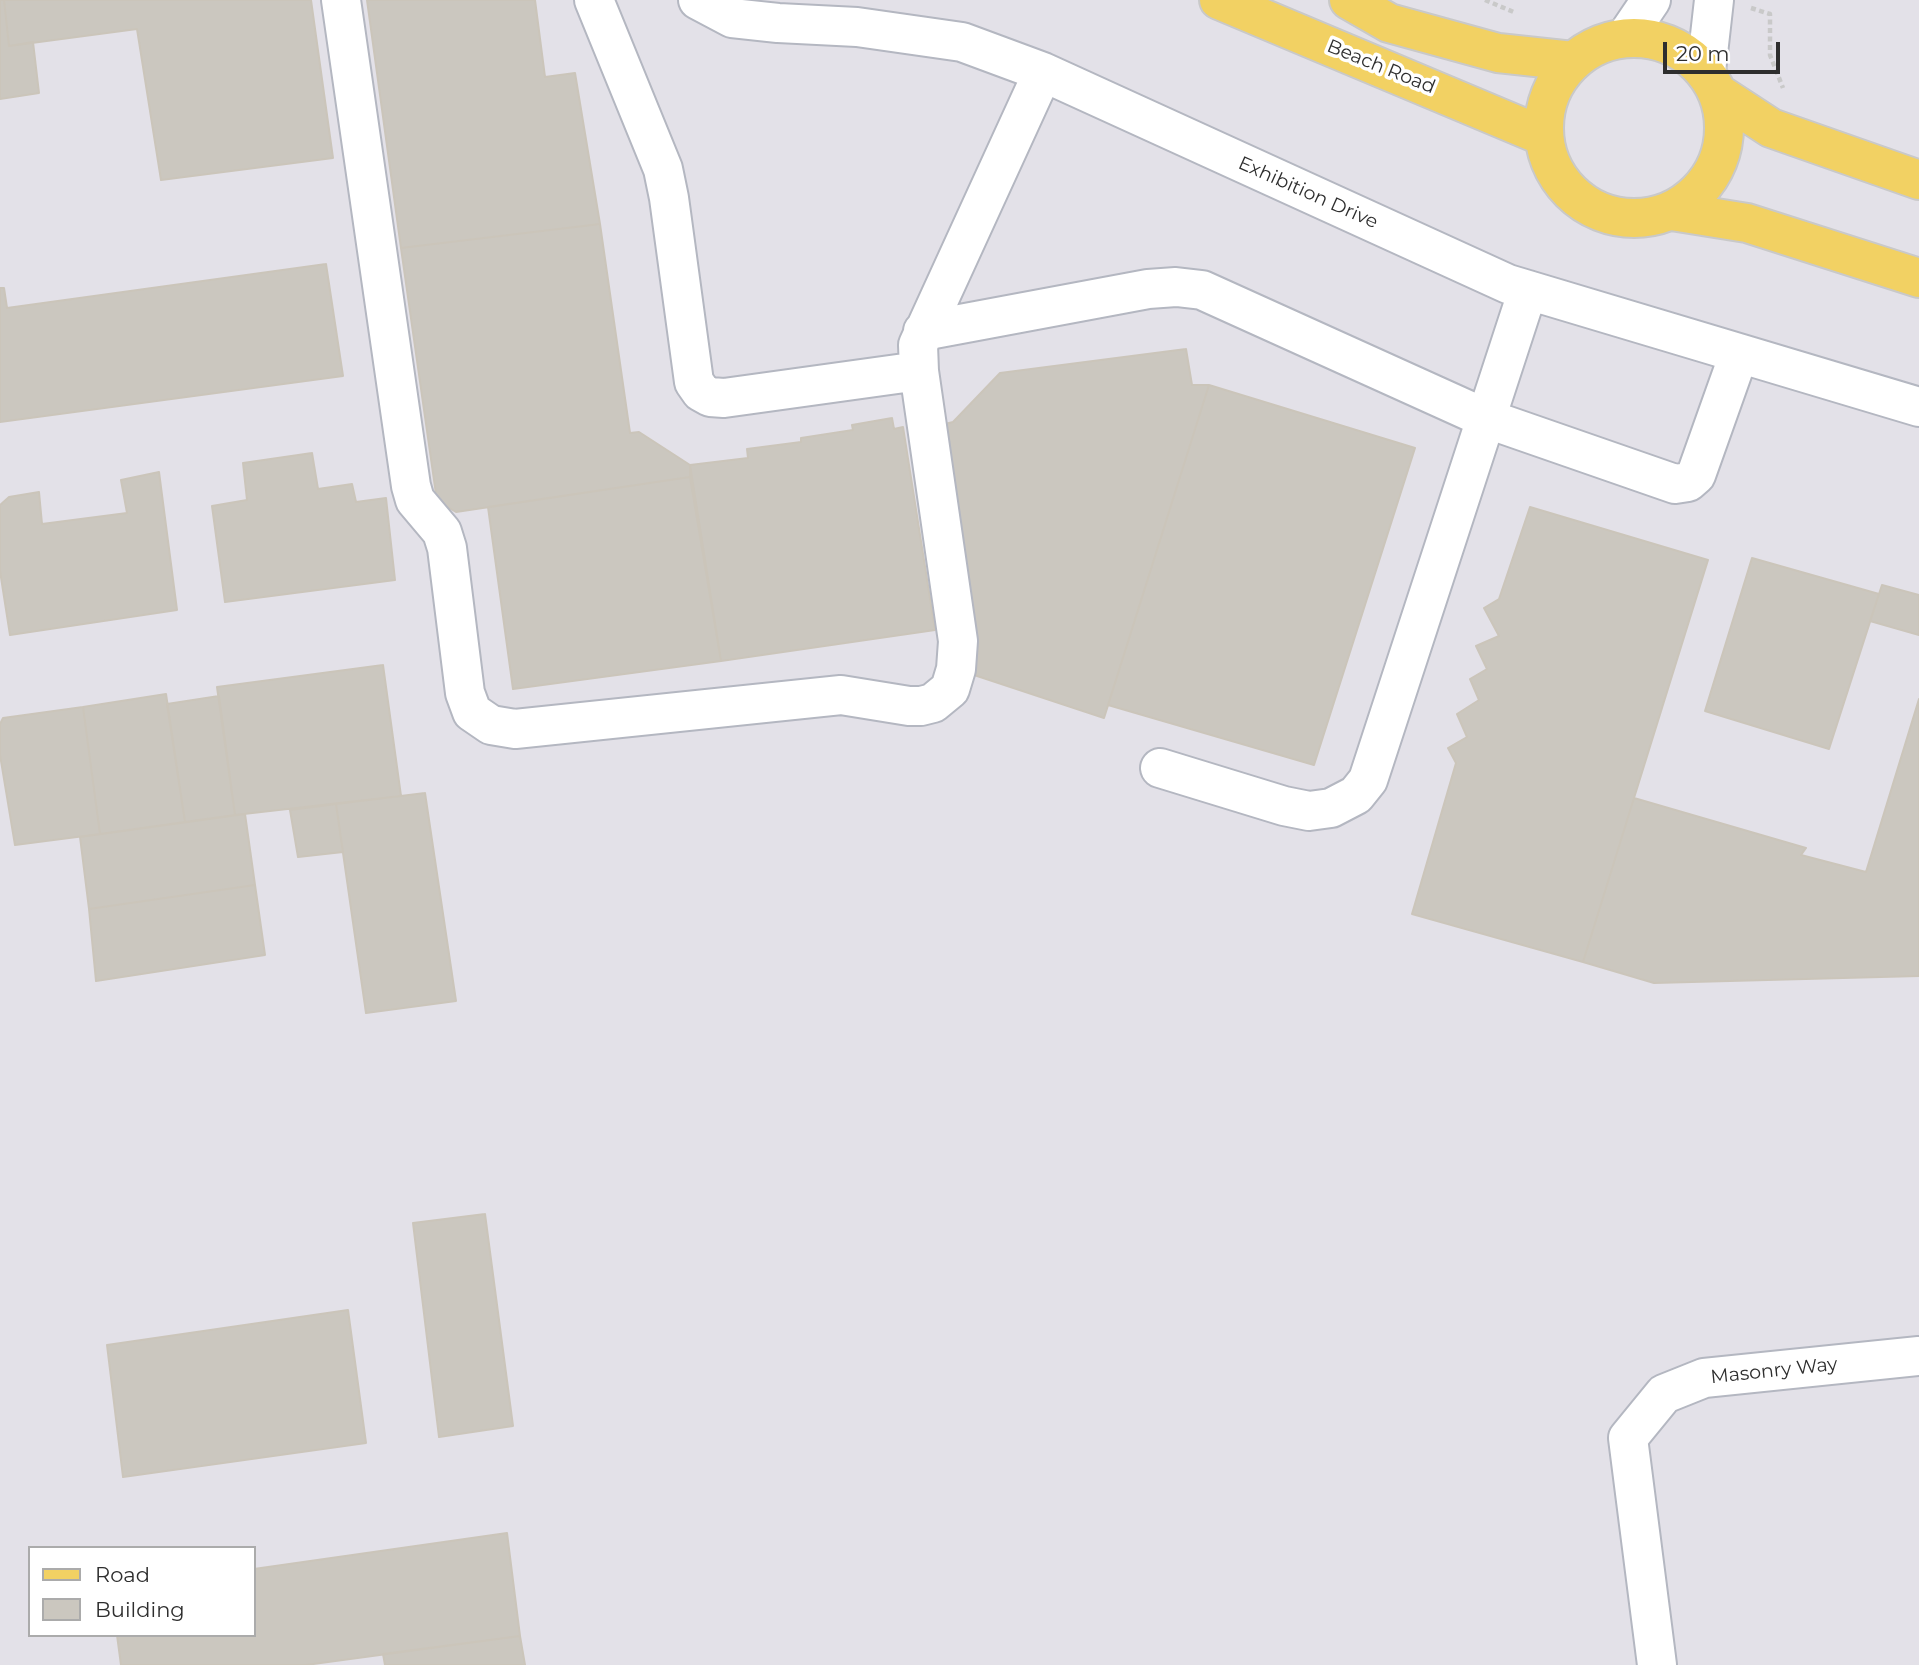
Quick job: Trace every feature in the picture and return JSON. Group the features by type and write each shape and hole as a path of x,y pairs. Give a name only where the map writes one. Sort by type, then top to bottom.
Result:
{"main road":[{"name":"Beach Road","path":"1219,0 1543,136"},
{"path":"1349,0 1390,23 1498,53 1573,61"},
{"path":"1713,83 1725,128 1719,162 1700,191 1672,211 1644,218 1615,217 1588,207 1566,188 1550,164 1543,136 1545,109 1555,82 1573,61 1597,45 1626,37 1655,39 1682,51 1713,83 1771,128 1919,180"},
{"path":"1672,211 1748,223 1919,278"}],"street":[{"path":"341,0 411,486 415,500 442,532 447,548 465,693 472,712 491,725 515,729 841,695 909,706 933,704 943,698 950,689 956,668 958,641 919,371 918,345 1043,72"},
{"path":"594,0 663,169 694,382 701,392 710,397 724,398 919,371"},
{"name":"Exhibition Drive","path":"698,0 732,19 857,27 962,42 1043,72 1508,284 1919,407"},
{"path":"1626,37 1651,0"},
{"path":"1713,83 1730,3"},
{"path":"923,331 1148,289 1189,287 1233,302 1485,418 1675,484 1688,482 1696,475 1739,354"},
{"path":"1160,768 1284,806 1309,811 1331,808 1356,795 1368,779 1528,290"},
{"name":"Masonry Way","path":"1657,1665 1628,1438 1664,1394 1704,1378 1919,1356"}],"path":[{"path":"1485,0 1521,15"},
{"path":"1730,3 1770,14 1770,55 1783,90 1790,97"}],"shaded area":[{"path":"0,0 1919,0 1919,1665 0,1665"}],"building":[{"path":"0,0 4,0 9,46 33,42 39,93 0,99"},
{"path":"4,0 311,0 333,158 161,180 137,29 9,46"},
{"path":"367,0 535,0 545,77 575,73 600,224 401,248"},
{"path":"600,224 630,433 639,432 690,465 690,477 456,512 437,501 401,248"},
{"path":"326,264 343,376 0,422 0,288 4,288 7,308"},
{"path":"1186,349 1192,385 1209,385 1104,718 965,672 937,426 953,422 1000,373"},
{"path":"1209,385 1415,448 1314,765 1108,705"},
{"path":"892,418 894,429 903,427 935,630 721,661 690,465 748,458 747,449 801,442 801,438 853,430 852,425"},
{"path":"312,453 318,489 352,484 356,502 386,498 395,580 225,602 212,506 247,500 243,463"},
{"path":"159,472 177,610 10,635 0,571 0,505 9,497 39,492 42,524 127,513 121,480"},
{"path":"690,477 721,661 513,689 488,507"},
{"path":"1530,507 1708,560 1583,962 1412,914 1456,763 1448,748 1467,737 1457,714 1479,700 1470,679 1487,669 1476,646 1499,636 1484,608 1499,599"},
{"path":"1752,558 1879,594 1829,749 1705,711"},
{"path":"1882,585 1919,595 1919,635 1870,621"},
{"path":"383,665 401,796 235,815 217,687"},
{"path":"166,694 185,822 100,834 83,707"},
{"path":"219,696 235,815 185,822 167,704"},
{"path":"1919,699 1919,976 1654,983 1583,962 1634,798 1806,848 1801,855 1866,872"},
{"path":"83,707 100,834 15,845 0,755 0,724 3,718"},
{"path":"425,793 456,1001 366,1013 336,804"},
{"path":"336,804 343,852 298,857 290,810"},
{"path":"245,814 255,885 89,909 80,837"},
{"path":"255,885 265,955 96,981 89,909"},
{"path":"485,1214 513,1426 439,1437 413,1223"},
{"path":"348,1310 366,1443 123,1477 107,1345"},
{"path":"507,1533 520,1636 306,1665 121,1665 117,1637 256,1637 256,1569"},
{"path":"520,1636 525,1665 385,1665 383,1654"}]}
